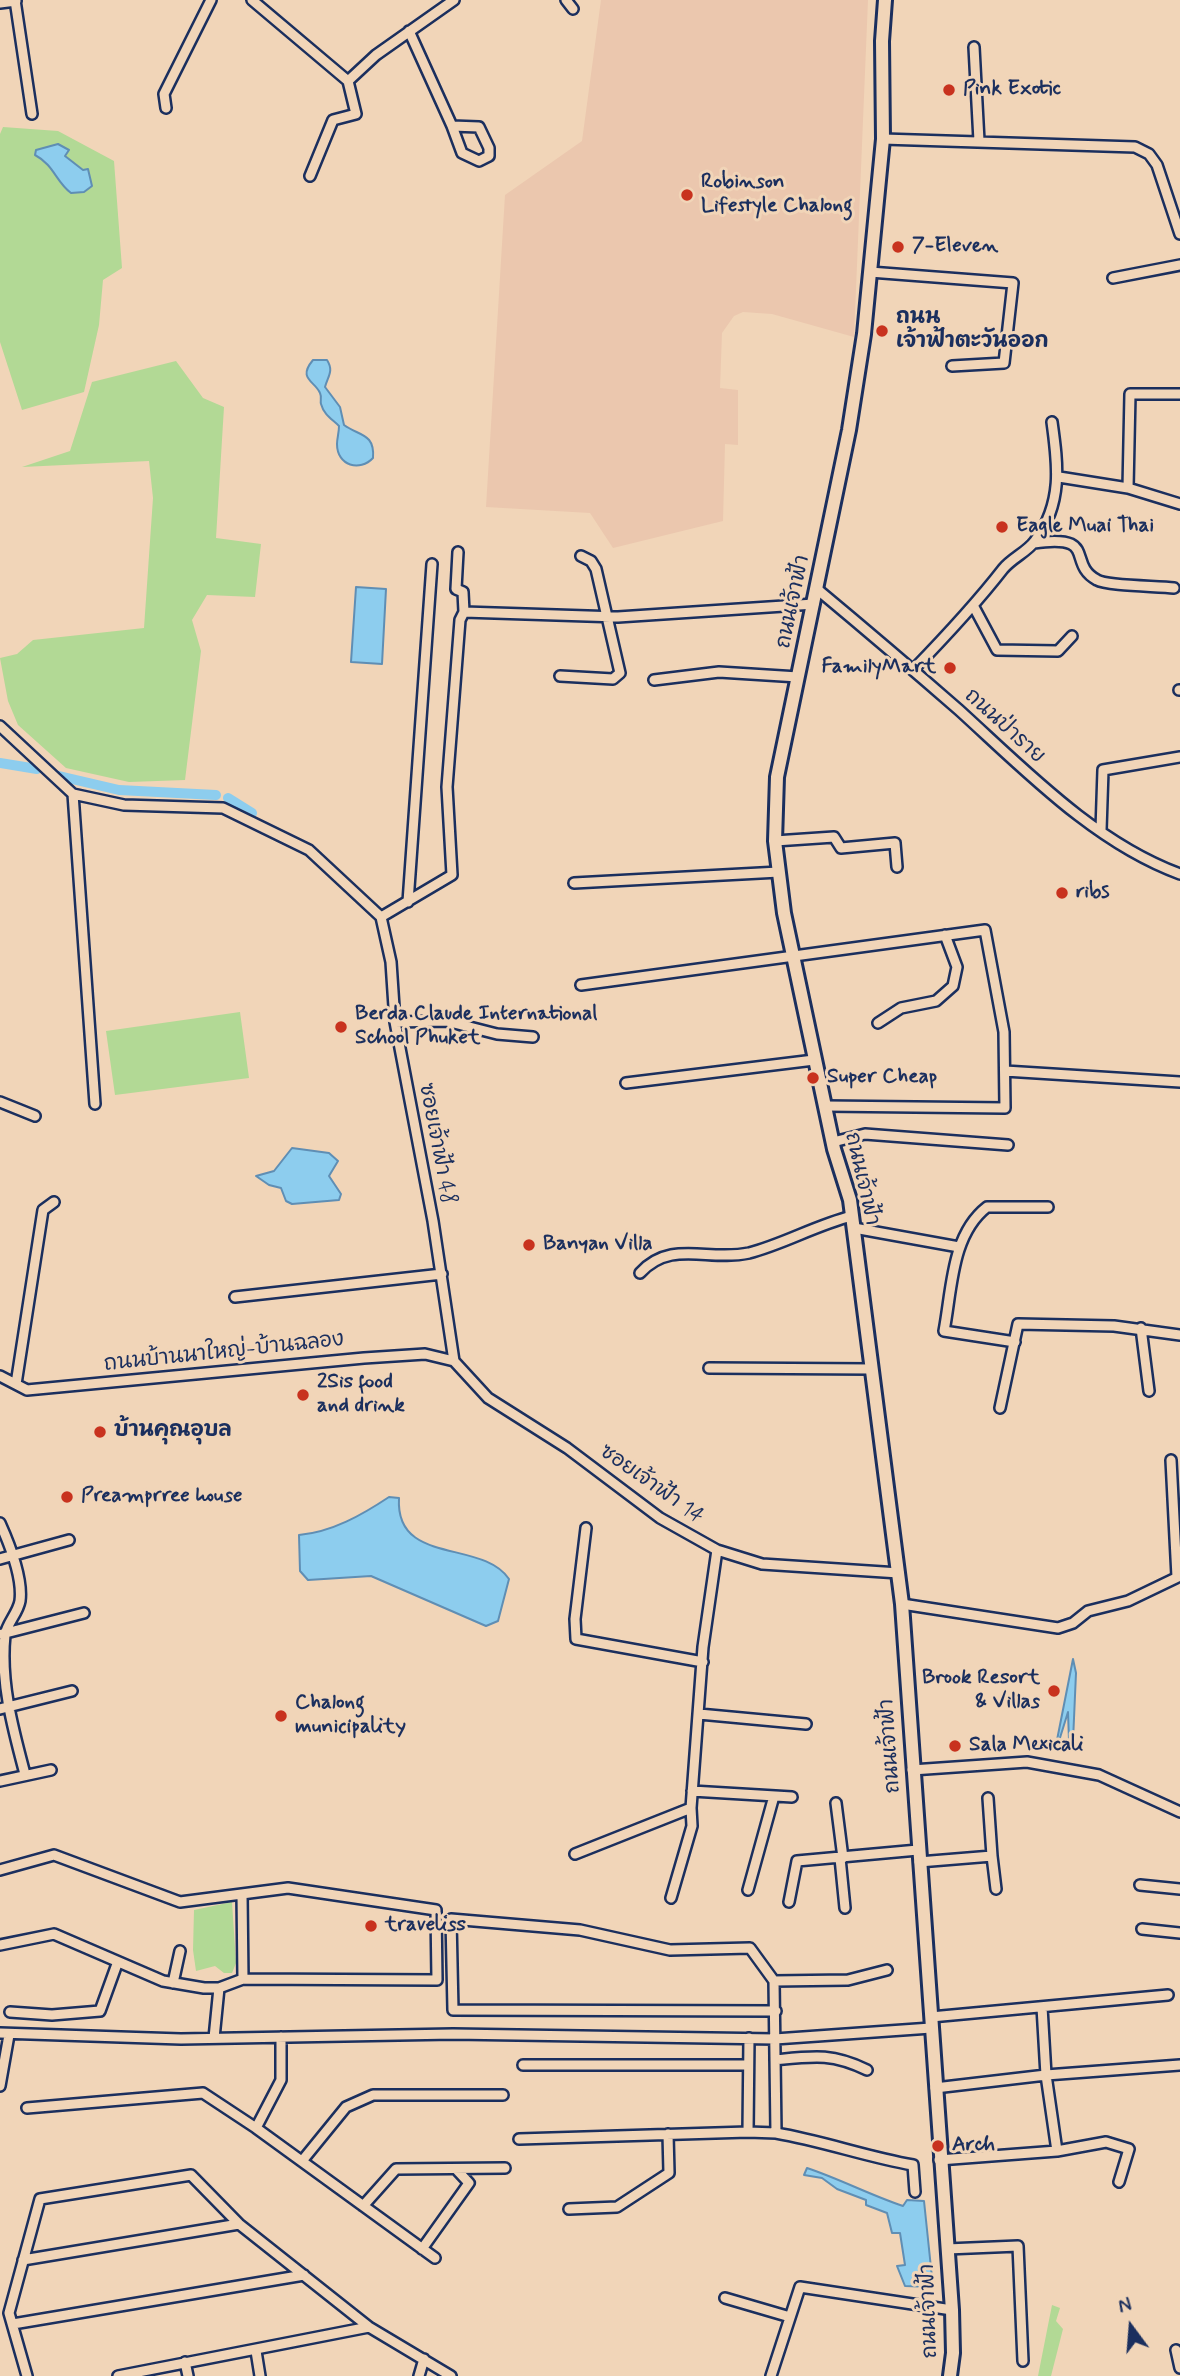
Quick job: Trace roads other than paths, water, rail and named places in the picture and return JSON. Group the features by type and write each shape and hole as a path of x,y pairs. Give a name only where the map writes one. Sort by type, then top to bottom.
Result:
{"main road":[{"name":"ถนนเจ้าฟ้า","path":"885,0 882,41 883,139 870,272 849,430 777,777 775,841 792,954 853,1222 899,1573 939,2160 952,2310 953,2353 950,2376"}],"street":[{"path":"0,2 15,0 32,114"},
{"path":"166,108 164,94 211,0"},
{"path":"252,0 348,81 356,114 333,120 310,176"},
{"path":"348,81 376,55 454,0"},
{"path":"566,0 573,9"},
{"path":"409,31 462,153 479,161 489,156 489,148 480,128 452,126"},
{"path":"974,47 979,141"},
{"path":"883,139 1135,148 1149,154 1157,166 1180,234"},
{"path":"1113,278 1180,265"},
{"path":"870,272 1013,283 1004,363 951,366"},
{"path":"1128,488 1130,394 1180,394"},
{"path":"914,670 974,607 1006,565 1034,543 1047,522 1059,477 1052,422"},
{"path":"1059,477 1128,488 1180,504"},
{"path":"1034,543 1072,543 1078,548 1088,572 1104,583 1174,588"},
{"path":"0,726 73,794 124,805 223,808 309,850 381,917 452,875 447,787 460,620 464,612 463,592 456,589 454,580 457,552"},
{"path":"560,676 613,679 619,676 596,569 591,561 581,556"},
{"path":"408,902 432,564"},
{"name":"ถนนป่าราย","path":"817,589 914,670 1034,779 1144,861 1180,874"},
{"path":"464,612 607,617 814,604"},
{"path":"974,607 997,650 1058,651 1072,636"},
{"path":"654,680 719,672 798,677"},
{"path":"1101,830 1103,770 1180,757"},
{"path":"73,794 95,1104"},
{"path":"775,841 834,837 841,848 895,843 897,867"},
{"path":"574,883 779,872"},
{"name":"ซอยเจ้าฟ้า 48","path":"381,917 391,962 395,1022 442,1274 454,1361"},
{"path":"581,985 792,954 985,930 1003,1032 1005,1108 825,1106"},
{"path":"878,1023 901,1008 936,1000 953,986 957,967 945,934"},
{"path":"395,1022 446,1021 498,1034 533,1037"},
{"path":"626,1083 814,1060"},
{"path":"1005,1070 1180,1082"},
{"path":"0,1102 35,1116"},
{"path":"833,1142 865,1134 1008,1145"},
{"path":"16,1384 43,1210 54,1202"},
{"path":"1015,1342 944,1331 959,1247 974,1219 987,1207 1048,1207"},
{"path":"640,1273 664,1254 749,1253 824,1223 853,1222 959,1247"},
{"path":"235,1297 442,1274"},
{"path":"1000,1408 1018,1324 1141,1328 1180,1335"},
{"path":"1141,1328 1149,1391"},
{"name":"ถนนบ้านนาใหญ่-บ้านฉลอง","path":"0,1376 27,1390 425,1354 454,1361"},
{"name":"ซอยเจ้าฟ้า 14","path":"454,1361 488,1398 567,1448 660,1518 717,1550 762,1564 899,1573"},
{"path":"709,1368 872,1368"},
{"path":"902,1604 1058,1628 1073,1623 1088,1611 1128,1601 1179,1577 1171,1460"},
{"path":"0,1522 13,1555 20,1601 3,1634 4,1708 24,1774"},
{"path":"586,1528 575,1619 576,1639 703,1662"},
{"path":"0,1559 69,1540"},
{"path":"671,1898 692,1826 692,1791 703,1662 717,1550"},
{"path":"3,1634 84,1613"},
{"path":"4,1708 72,1691"},
{"path":"699,1714 806,1724"},
{"path":"912,1770 1027,1762 1099,1775 1180,1812"},
{"path":"0,1781 51,1770"},
{"path":"692,1791 792,1797"},
{"path":"748,1890 774,1796"},
{"path":"988,1798 996,1889"},
{"path":"836,1803 845,1908"},
{"path":"575,1854 691,1808"},
{"path":"0,1870 54,1855 180,1902 288,1888 436,1910 437,1980 243,1979 219,1988 173,1983 117,1964 54,1934 0,1945"},
{"path":"789,1902 797,1861 992,1856"},
{"path":"1140,1885 1180,1889"},
{"path":"242,1894 243,1979"},
{"path":"776,2011 453,2010 451,1919 580,1930 670,1950 750,1948 774,1981 776,2011 776,2133"},
{"path":"1142,1929 1180,1933"},
{"path":"173,1983 180,1951"},
{"path":"10,2012 52,2015 100,2011 117,1964"},
{"path":"774,1981 848,1980 887,1970"},
{"path":"214,2038 219,1988"},
{"path":"0,2086 4,2034 214,2038 453,2034 775,2039 1168,1995"},
{"path":"1042,2007 1046,2075 1057,2151"},
{"path":"256,2128 281,2080 281,2037"},
{"path":"748,2132 750,2038"},
{"path":"775,2060 825,2055 843,2059 867,2070"},
{"path":"523,2065 748,2065"},
{"path":"935,2088 1046,2075 1180,2065"},
{"path":"27,2108 203,2093 256,2128 435,2258"},
{"path":"302,2161 346,2107 373,2095 503,2095"},
{"path":"519,2139 776,2133 823,2141 868,2157 913,2165 915,2192"},
{"path":"569,2209 617,2207 669,2173 668,2134"},
{"path":"939,2160 1057,2151 1105,2142 1129,2149 1119,2182"},
{"path":"363,2206 396,2169 505,2168"},
{"path":"422,2249 469,2183 456,2169"},
{"path":"27,2376 9,2313 40,2199 191,2175 239,2224 369,2327 451,2376"},
{"path":"23,2260 239,2224"},
{"path":"947,2249 1018,2246 1023,2361"},
{"path":"13,2324 304,2275"},
{"path":"771,2376 800,2287 952,2310"},
{"path":"725,2298 790,2317"},
{"path":"118,2376 369,2327"},
{"path":"1176,2350 1180,2368"},
{"path":"256,2351 260,2376"},
{"path":"419,2376 424,2359"},
{"path":"186,2362 188,2376"}],"water":[{"path":"58,144 69,150 65,156 83,170 88,169 92,186 84,192 71,193 47,164 35,155 36,150"},
{"path":"313,360 327,360 330,370 325,387 340,407 344,425 369,439 373,458 368,462 356,466 345,462 341,457 337,444 339,426 324,411 320,393 307,376"},
{"path":"356,587 386,589 382,664 351,662"},
{"path":"292,1148 329,1153 338,1161 329,1176 341,1194 339,1200 292,1204 286,1201 281,1188 269,1185 256,1176 274,1171"},
{"path":"389,1497 399,1498 401,1519 411,1534 425,1543 480,1559 496,1567 509,1579 498,1621 486,1626 371,1576 308,1580 300,1571 299,1535 346,1522"},
{"path":"1073,1659 1076,1673 1073,1741 1069,1741 1068,1712 1059,1741 1057,1740"},
{"path":"807,2168 903,2206 907,2200 924,2201 933,2287 905,2286 897,2266 905,2265 900,2233 892,2233 887,2213 866,2205 866,2200 837,2189 822,2178 804,2175"}],"waterway":[{"path":"0,763 37,769"},
{"path":"59,776 119,790 216,795"},
{"path":"228,798 252,813"}],"place":[{"name":"Pink Exotic","path":"949,90"},
{"name":"Robinson Lifestyle Chalong","path":"687,195"},
{"name":"7-Eleven","path":"898,247"},
{"name":"ถนน เจ้าฟ้าตะวันออก","path":"882,331"},
{"name":"Eagle Muai Thai","path":"1002,527"},
{"name":"FamilyMart","path":"950,668"},
{"name":"ribs","path":"1062,893"},
{"name":"Berda Claude International School Phuket","path":"341,1027"},
{"name":"Super Cheap","path":"813,1078"},
{"name":"Banyan Villa","path":"529,1245"},
{"name":"2Sis food and drink","path":"303,1395"},
{"name":"บ้านคุณอุบล","path":"100,1432"},
{"name":"Preamprree house","path":"67,1497"},
{"name":"Brook Resort & Villas","path":"1054,1691"},
{"name":"Chalong municipality","path":"281,1716"},
{"name":"Sala Mexicali","path":"955,1746"},
{"name":"traveliss","path":"371,1926"},
{"name":"Arch","path":"938,2146"}]}
